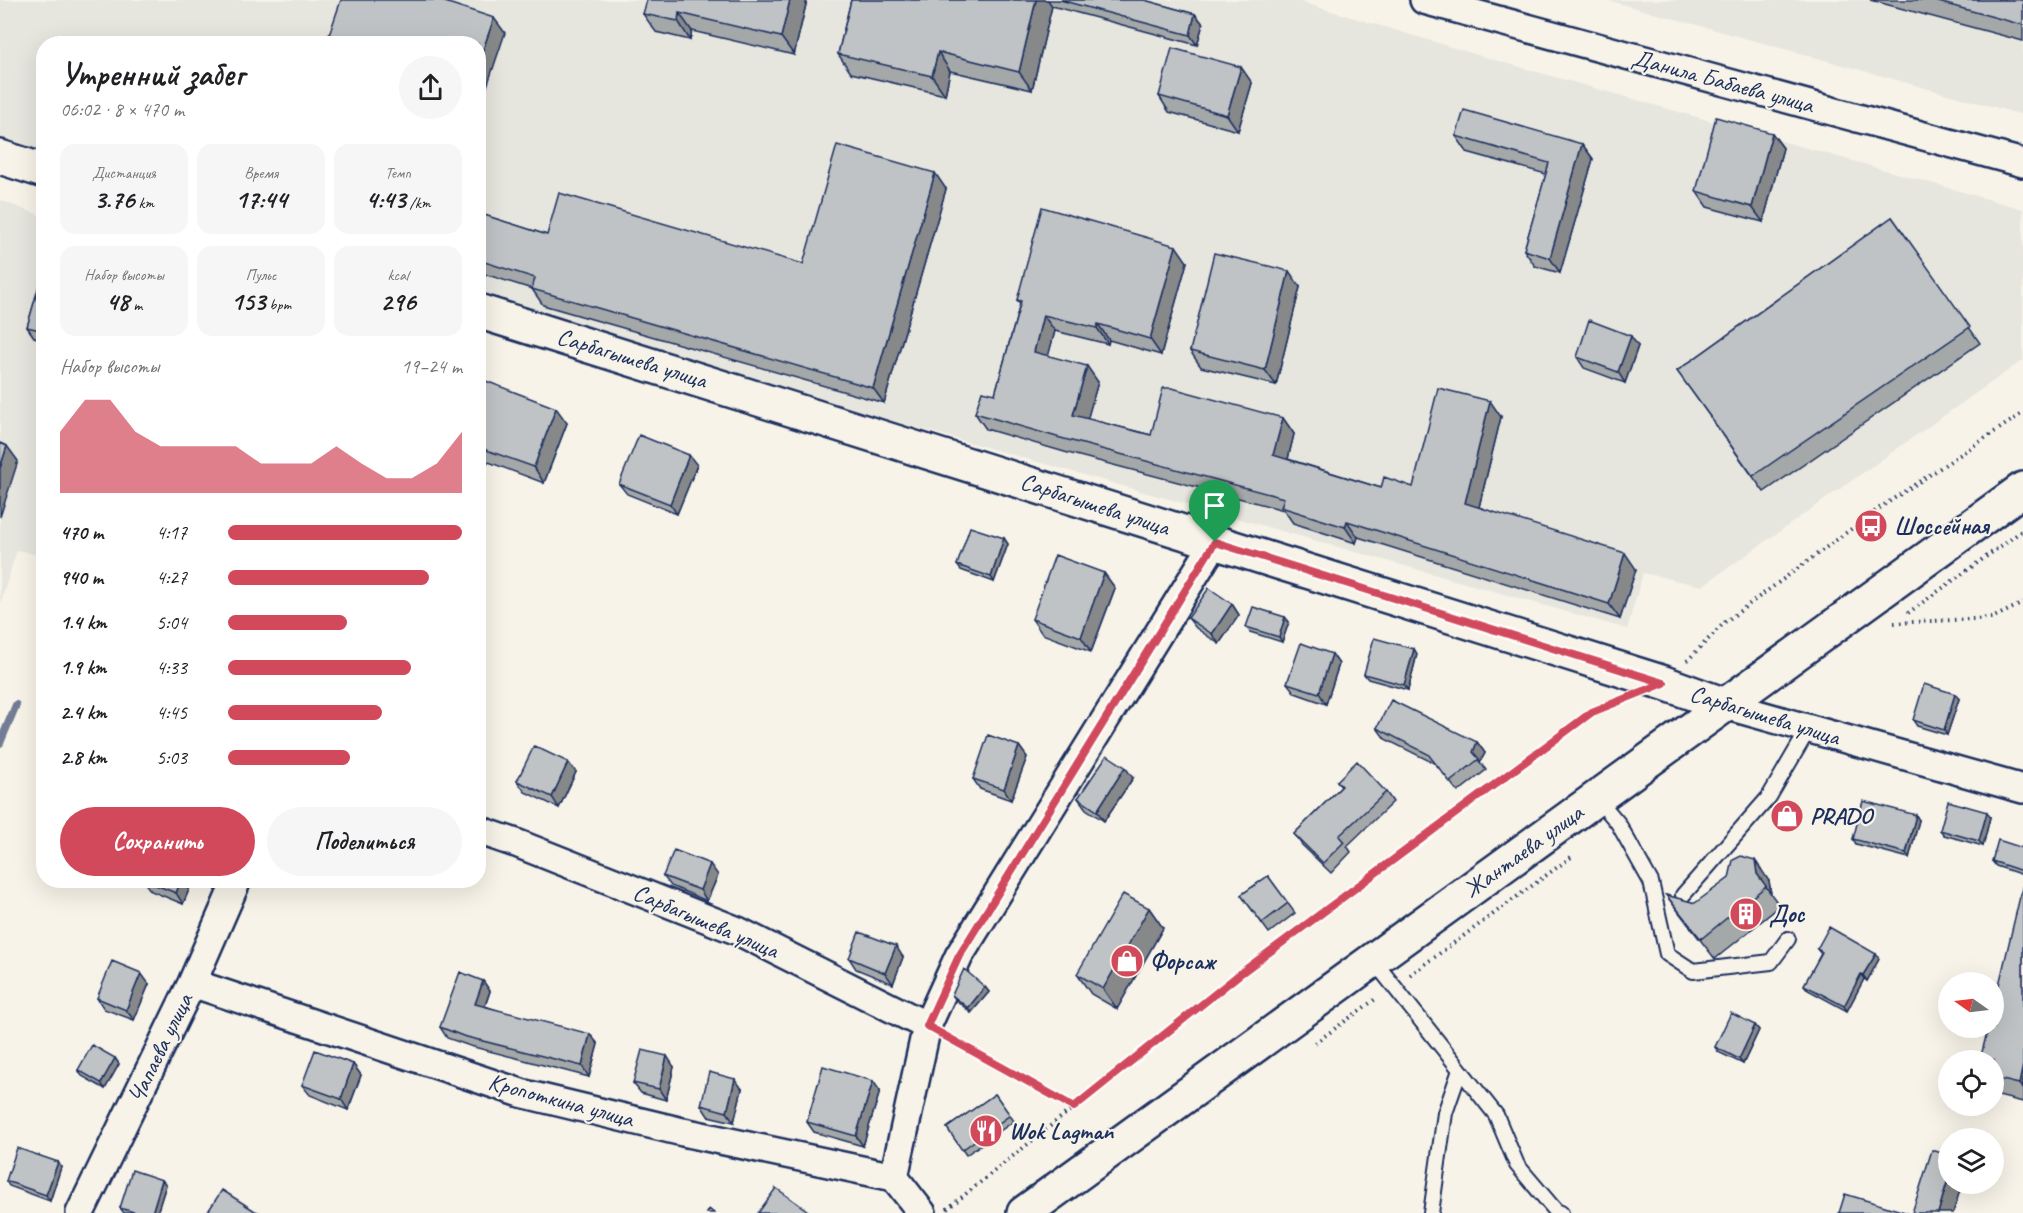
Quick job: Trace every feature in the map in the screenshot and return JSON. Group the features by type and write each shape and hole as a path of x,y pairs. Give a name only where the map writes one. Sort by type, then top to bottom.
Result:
{"street":[{"name":"Данила Бабаева улица","path":"1424,0 2023,163"},
{"path":"0,157 36,168"},
{"name":"Сарбагышева улица","path":"486,313 1664,683 1725,705 2023,789"},
{"name":"Жантаева улица","path":"1029,1211 2023,489"},
{"path":"922,1213 894,1177 927,1026 959,956 1215,542"},
{"name":"Сарбагышева улица","path":"486,833 738,931 927,1026"},
{"name":"Чапаева улица","path":"80,1213 192,982 233,888"},
{"name":"Кропоткина улица","path":"192,982 521,1092 683,1132 894,1177"}],"lane":[{"path":"1683,895 1769,797 1808,730"},
{"path":"1597,798 1618,823 1652,882 1667,954 1693,971 1771,962 1788,939"},
{"path":"1373,960 1496,1115 1516,1166 1556,1211 1561,1213"},
{"path":"1431,1213 1445,1113 1460,1070"}],"path":[{"path":"1664,683 1725,622 1881,507 2023,413"},
{"path":"1894,623 1992,618 2023,603"},
{"path":"941,1213 1241,973 1592,712 1623,699"},
{"path":"927,1026 1074,1107"}],"shaded area":[{"path":"0,0 1294,0 1498,61 2023,209 2023,360 1702,586 1643,573 1627,629 767,385 486,296 486,36 36,36 36,153 0,141"},
{"path":"1607,0 2023,0 2023,115"},
{"path":"0,200 36,214 36,554 17,550 0,604"}],"building":[{"path":"341,0 439,0 494,18 486,41 486,36 329,36"},
{"path":"647,0 790,0 781,37 679,13 678,21 643,14"},
{"path":"851,0 1036,0 1019,72 938,52 932,76 838,54"},
{"path":"1060,0 1144,0 1195,14 1190,35"},
{"path":"1931,0 2023,0 2023,25"},
{"path":"1172,48 1241,67 1227,115 1159,96"},
{"path":"1464,110 1582,144 1550,258 1524,250 1549,163 1456,136"},
{"path":"1716,117 1772,133 1752,207 1696,191"},
{"path":"837,145 935,173 873,388 532,289 535,278 486,263 486,216 547,235 559,193 803,264"},
{"path":"1042,207 1176,246 1150,339 1098,324 1097,328 1043,315 1034,352 1087,366 1073,415 1151,435 1163,388 1172,388 1283,418 1273,455 1381,488 1384,477 1413,487 1438,388 1490,401 1465,503 1625,553 1609,604 1347,521 1345,527 1281,507 1284,498 975,413 982,391 995,394 1021,301 1017,300"},
{"path":"1892,217 1970,327 1753,476 1677,371"},
{"path":"1214,253 1289,271 1265,370 1190,351"},
{"path":"36,296 36,329 27,327"},
{"path":"1589,320 1631,336 1618,372 1577,357"},
{"path":"486,381 556,408 534,467 486,450"},
{"path":"639,435 689,455 670,504 619,484"},
{"path":"0,443 7,446 0,468"},
{"path":"970,527 1004,538 991,577 957,565"},
{"path":"1055,555 1104,573 1081,637 1032,619"},
{"path":"1209,588 1232,604 1212,634 1188,618"},
{"path":"1253,607 1285,617 1279,637 1246,627"},
{"path":"1374,638 1414,649 1404,685 1364,674"},
{"path":"1301,643 1332,654 1319,693 1287,683"},
{"path":"1924,684 1955,694 1944,730 1913,720"},
{"path":"1391,700 1477,742 1473,752 1479,759 1450,782 1428,754 1377,728"},
{"path":"988,735 1019,746 1004,789 973,779"},
{"path":"534,746 568,762 552,797 517,781"},
{"path":"1107,755 1125,767 1097,811 1078,798"},
{"path":"1357,761 1386,792 1339,836 1344,842 1323,863 1294,834 1342,786 1337,781"},
{"path":"1863,801 1916,815 1906,853 1853,839"},
{"path":"1948,801 1987,812 1979,841 1940,830"},
{"path":"1998,840 2023,848 2022,871 1992,861"},
{"path":"674,850 710,864 700,890 663,876"},
{"path":"1741,856 1755,860 1757,874 1766,886 1701,939 1666,895 1695,903 1729,878 1733,860"},
{"path":"1268,876 1288,903 1262,923 1241,895"},
{"path":"2023,884 2023,1065 2019,1084 2004,1080 2004,1050 1982,1050 1986,1038 2004,1038 2004,972 2002,972"},
{"path":"163,888 178,888 176,893"},
{"path":"1123,894 1149,908 1103,989 1077,974"},
{"path":"1829,927 1876,954 1863,975 1861,974 1844,1006 1804,985 1822,952 1817,949"},
{"path":"859,932 896,946 885,973 849,958"},
{"path":"112,961 141,973 126,1010 97,998"},
{"path":"964,969 985,987 968,1008 952,995"},
{"path":"460,972 483,981 475,1004 590,1034 582,1066 463,1036 440,1027"},
{"path":"1731,1013 1755,1025 1739,1059 1715,1047"},
{"path":"92,1045 115,1058 101,1083 78,1070"},
{"path":"315,1050 353,1064 341,1099 302,1085"},
{"path":"642,1050 667,1056 659,1089 633,1083"},
{"path":"823,1066 873,1081 856,1136 807,1122"},
{"path":"709,1072 735,1079 727,1112 701,1105"},
{"path":"995,1094 1010,1115 962,1150 947,1128"},
{"path":"17,1148 58,1162 46,1195 6,1181"},
{"path":"1932,1150 1938,1152 1938,1194 1944,1194 1938,1213 1912,1213"},
{"path":"132,1170 162,1180 152,1213 137,1213 120,1208"},
{"path":"776,1188 808,1211 807,1213 758,1213"},
{"path":"222,1190 255,1211 261,1213 207,1213"},
{"path":"1845,1194 1908,1213 1839,1213"}],"waterway":[{"path":"0,743 16,705"}],"place":[{"name":"Шоссейная","path":"1871,526"},
{"name":"PRADO","path":"1787,816"},
{"name":"Дос","path":"1746,914"},
{"name":"Форсаж","path":"1127,961"},
{"name":"Wok Lagman","path":"986,1131"}],"route":[{"path":"1215,542 1664,683 1592,712 1241,973 1074,1107 927,1026 959,956 1215,542"}]}
